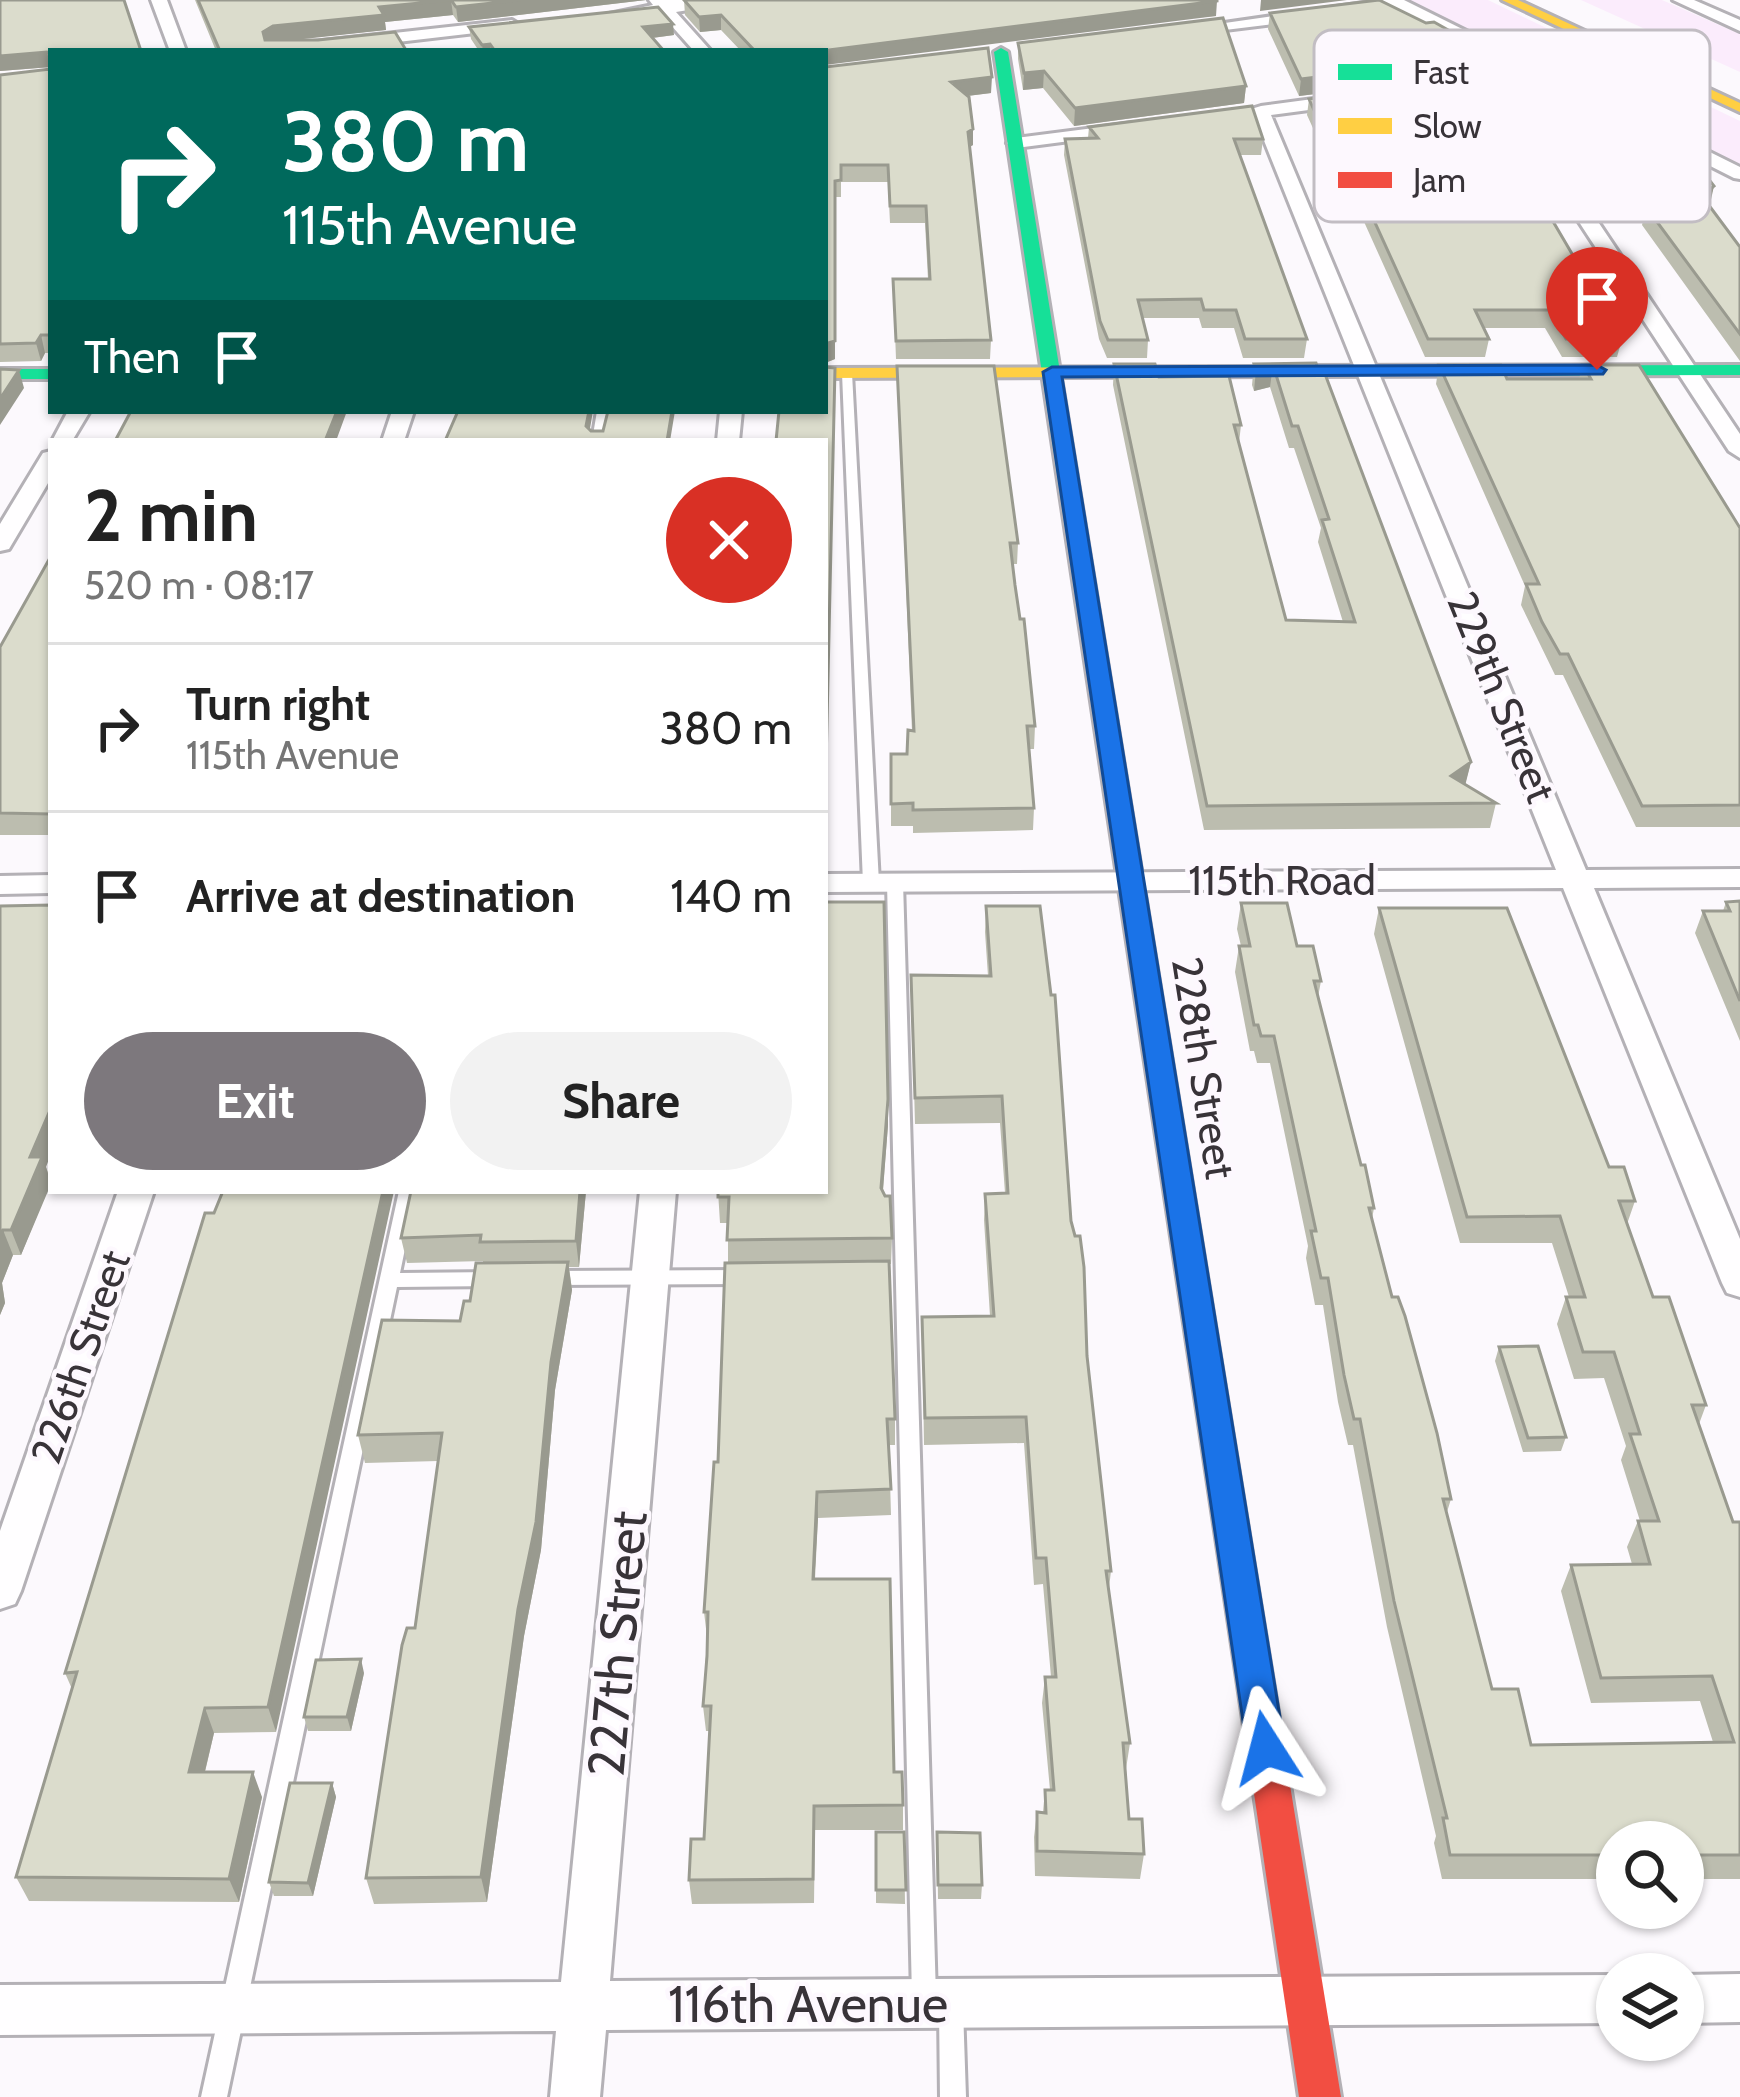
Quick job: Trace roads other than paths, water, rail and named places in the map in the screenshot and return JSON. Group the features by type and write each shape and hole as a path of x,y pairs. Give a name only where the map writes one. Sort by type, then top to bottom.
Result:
{"main road":[{"path":"1508,0 1572,30"},
{"path":"1552,0 1617,30"},
{"name":"228th Street","path":"1001,52 1320,2097"},
{"path":"1710,73 1740,87"},
{"path":"1710,94 1740,108"},
{"path":"836,373 1740,370"},
{"path":"0,374 48,374"}],"street":[{"path":"159,0 177,48"},
{"path":"594,16 661,4 742,0"},
{"path":"1681,0 1740,26"},
{"path":"1162,33 1396,2 1452,30"},
{"path":"661,4 700,48"},
{"path":"303,48 524,24"},
{"path":"430,34 438,48"},
{"path":"1217,117 1314,105"},
{"name":"229th Street","path":"1261,112 1740,1283"},
{"path":"1016,143 1151,126"},
{"path":"1710,159 1740,174"},
{"path":"1589,222 1740,451"},
{"path":"0,544 48,463"},
{"name":"115th Road","path":"828,883 1740,878"},
{"path":"0,885 48,884"},
{"name":"226th Street","path":"0,1591 135,1194"},
{"name":"227th Street","path":"575,2097 658,1194"},
{"path":"1704,1999 1740,1998"},
{"name":"116th Avenue","path":"0,2010 1596,1999"}],"lane":[{"path":"836,373 883,882 937,2003 953,2097"},
{"path":"214,2097 407,1194"},
{"path":"541,1278 770,1276"},
{"path":"883,1276 905,1276"},
{"path":"389,1280 519,1279"}]}
